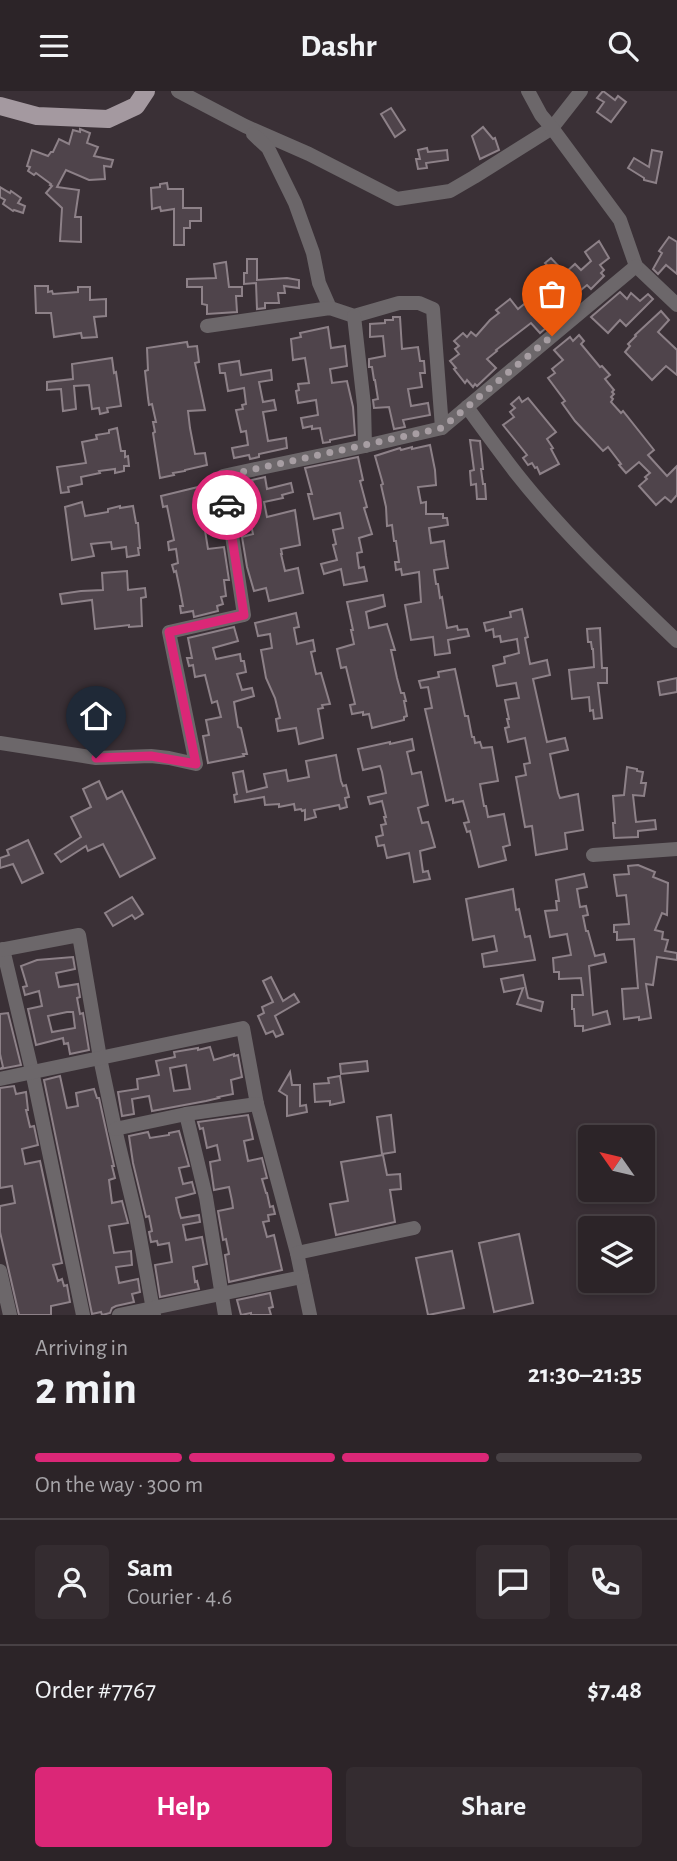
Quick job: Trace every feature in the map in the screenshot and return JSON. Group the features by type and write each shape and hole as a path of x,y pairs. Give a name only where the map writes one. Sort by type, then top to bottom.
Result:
{"main road":[{"path":"0,106 37,116 108,119 141,98"}],"street":[{"path":"528,91 541,115 620,220 636,266 677,305"},
{"path":"188,92 245,126 309,153 397,198 450,191 552,128 581,91"},
{"path":"245,126 268,148 279,168 313,253 319,283 330,309"},
{"path":"0,743 96,758 151,756 196,764 169,632 244,615 223,476 442,428 636,266"},
{"path":"207,326 330,309 354,316 399,303 419,303 433,309 442,428"},
{"path":"354,316 364,405 365,446"},
{"path":"467,407 516,473 545,506 598,564 677,641"},
{"path":"593,855 677,849"},
{"path":"83,1315 32,1071 2,950 79,935 100,1058 137,1221 153,1312"},
{"path":"0,1079 243,1028 257,1104 297,1253 310,1315"},
{"path":"115,1129 186,1114 257,1104"},
{"path":"186,1114 206,1196 225,1315"},
{"path":"297,1253 414,1228"},
{"path":"0,1271 10,1315"},
{"path":"119,1315 153,1312 302,1277"}],"building":[{"path":"603,91 615,100 618,96 626,102 611,122 597,112 604,102 597,98"},
{"path":"391,108 405,130 395,137 381,114"},
{"path":"483,127 495,138 499,150 480,159 472,136"},
{"path":"80,129 90,133 87,143 98,147 94,156 113,160 111,167 104,166 105,179 89,180 66,170 57,187 79,190 75,217 81,217 81,242 60,241 62,208 46,193 51,184 36,173 34,175 28,171 30,167 27,166 32,150 48,156 59,139 69,144 73,130 80,132"},
{"path":"427,148 428,152 447,150 448,160 426,163 427,168 418,169 418,150"},
{"path":"652,150 662,152 656,183 644,180 628,168 634,158 649,167"},
{"path":"167,183 168,189 183,189 183,208 201,208 201,221 190,221 190,228 184,228 184,245 174,245 174,209 152,209 151,188"},
{"path":"0,187 21,198 18,203 25,206 23,213 13,211 3,204 5,200 0,197"},
{"path":"669,237 677,242 677,274 666,265 658,274 653,269 662,253 659,251"},
{"path":"599,241 609,258 600,265 604,276 591,289 587,285 576,294 573,290 538,319 546,328 540,333 531,323 496,350 487,359 496,368 477,386 475,384 473,387 467,380 465,383 450,361 459,354 455,349 459,346 454,341 463,333 467,337 471,332 476,336 499,313 496,310 510,299 518,309 542,292 548,298 560,289 553,281 558,277 545,263 551,258 565,273 575,264 581,270 591,261 585,252"},
{"path":"247,259 257,259 257,280 299,280 299,288 284,286 285,293 278,293 279,303 265,303 265,308 257,309 256,283 244,284"},
{"path":"226,262 229,287 242,287 242,296 236,296 237,312 207,314 207,305 202,304 202,287 187,287 187,279 216,278 214,264"},
{"path":"35,286 48,286 48,292 52,291 53,294 78,292 78,287 90,287 90,300 106,299 106,316 94,317 97,337 82,338 81,333 54,337 51,313 36,313"},
{"path":"620,292 627,299 631,293 640,301 648,294 653,299 626,326 620,320 608,333 591,317"},
{"path":"661,311 669,320 658,332 677,350 677,375 666,366 652,380 625,352 635,335"},
{"path":"393,317 400,317 402,349 418,347 420,361 424,361 425,373 420,373 422,387 408,389 411,406 428,403 430,415 403,420 405,427 394,429 389,407 374,408 373,400 378,399 372,367 369,367 369,359 385,356 383,336 370,337 370,324 385,323 385,320 393,320"},
{"path":"328,327 331,348 345,346 347,366 330,369 332,383 347,381 353,407 355,435 323,443 320,428 303,428 301,418 318,415 316,400 298,403 298,384 309,383 305,358 293,360 291,339 301,337 300,333"},
{"path":"579,335 584,341 581,344 610,375 605,379 614,390 611,402 621,413 623,411 654,450 648,455 667,476 677,466 677,495 671,502 665,497 656,505 639,486 650,473 639,462 626,473 608,447 603,451 575,421 562,403 565,401 548,378 555,373 552,369 563,360 554,350 570,337 573,341"},
{"path":"187,342 188,347 197,346 199,362 195,363 205,410 188,411 190,428 195,454 205,453 207,465 160,478 153,433 153,422 156,422 152,404 149,405 145,371 148,370 147,348"},
{"path":"112,358 121,406 107,408 108,412 100,414 99,408 92,409 89,385 74,386 76,409 63,411 61,389 47,390 47,382 73,379 72,364"},
{"path":"239,361 241,375 271,370 272,380 259,382 263,402 274,400 276,410 263,412 268,441 286,438 287,448 259,454 259,457 250,459 249,455 234,458 232,448 248,445 246,431 241,432 236,410 243,409 242,405 246,404 244,388 228,391 225,373 220,373 219,364"},
{"path":"519,397 522,402 528,398 556,432 547,439 559,464 540,474 532,463 528,465 523,458 527,455 503,425 514,417 510,412 515,408 511,404"},
{"path":"117,428 121,451 125,451 125,457 128,456 129,466 124,466 124,471 99,471 100,473 81,477 82,484 68,487 69,492 61,493 57,467 86,463 82,442 97,439 96,435 109,433 109,430"},
{"path":"470,440 480,441 486,499 477,499 476,484 471,485 470,471 474,470"},
{"path":"430,445 436,485 418,487 421,503 426,502 426,514 443,514 448,525 429,528 431,543 444,541 448,568 434,570 436,584 440,598 442,597 447,628 457,626 458,630 467,629 469,636 448,640 450,653 435,655 433,637 411,640 405,605 421,602 419,572 402,575 401,569 396,570 395,562 399,562 396,541 392,525 387,526 383,484 375,456 400,448 412,449"},
{"path":"358,457 363,480 360,481 367,507 364,508 372,534 359,538 362,552 357,553 359,568 364,567 367,581 344,585 341,569 324,574 321,564 337,560 333,530 343,528 340,513 314,519 308,494 312,494 305,468"},
{"path":"265,477 267,489 291,483 293,492 282,495 283,498 264,502 267,517 295,510 300,545 281,549 281,554 285,571 298,568 303,593 269,601 266,588 254,591 242,537 253,534 250,520 242,522 236,500 256,495 252,480"},
{"path":"198,487 208,549 224,547 229,580 224,580 226,596 221,597 223,604 217,606 218,611 194,617 193,611 181,613 180,606 183,606 176,571 174,572 172,565 178,563 176,549 169,550 168,542 174,540 167,506 163,507 161,496"},
{"path":"82,502 85,516 108,512 108,509 120,506 133,506 138,523 139,555 127,557 126,547 112,549 111,542 91,544 94,556 72,560 65,507"},
{"path":"127,571 128,590 145,588 146,597 141,598 142,626 95,629 92,600 62,604 60,594 103,590 102,573"},
{"path":"383,595 385,606 366,612 369,628 387,624 395,650 391,650 401,693 404,693 406,701 407,716 404,720 372,728 369,714 352,714 350,705 355,704 346,667 341,668 337,649 354,644 347,602"},
{"path":"522,609 530,664 547,660 550,675 533,679 547,742 565,738 568,750 550,754 558,793 560,798 578,794 583,830 565,833 567,849 536,855 532,826 525,827 516,777 526,775 524,764 530,763 525,738 508,742 505,728 509,727 509,719 505,700 519,698 516,683 497,686 493,666 505,663 504,657 519,653 517,639 501,642 500,636 494,637 493,629 486,631 484,623 511,617 510,612"},
{"path":"296,613 299,627 294,628 297,644 313,640 315,651 311,652 316,674 321,673 330,704 322,705 323,708 318,709 323,738 299,744 296,728 278,731 276,719 280,718 266,678 261,650 272,648 270,634 258,636 255,623"},
{"path":"234,627 238,641 213,648 216,659 240,654 241,661 244,661 246,672 237,674 242,690 252,688 254,696 234,702 238,727 241,728 247,754 208,763 203,736 209,735 206,720 221,717 217,701 212,703 205,675 195,677 193,665 189,666 187,658 192,658 188,638"},
{"path":"600,628 602,668 607,668 607,683 598,683 602,718 594,719 593,710 590,711 589,697 572,699 569,670 594,667 593,649 591,642 588,642 587,629"},
{"path":"455,669 472,737 475,743 480,742 482,748 492,747 498,781 480,784 484,806 488,817 504,814 510,845 503,847 506,860 479,867 470,831 467,832 464,823 469,822 463,801 446,801 425,709 432,708 428,687 421,688 419,681 439,677 438,672"},
{"path":"677,678 677,692 660,695 658,682"},
{"path":"412,739 414,750 407,752 412,774 421,772 428,805 418,808 422,823 428,822 435,847 420,851 423,872 428,871 430,879 414,882 409,853 387,858 384,845 378,846 376,837 383,835 381,825 386,824 386,817 382,801 370,804 368,797 386,793 382,772 380,766 363,770 358,749"},
{"path":"336,755 341,781 343,786 346,785 349,797 345,798 347,807 340,809 339,805 314,810 316,817 305,820 305,810 295,810 294,804 279,807 279,804 265,805 264,797 235,802 234,795 237,794 233,773 243,771 247,792 267,787 264,774 286,770 288,781 309,777 306,761"},
{"path":"627,767 643,772 641,783 646,783 644,796 633,795 636,822 655,820 656,829 638,831 638,837 614,838 613,796 624,795"},
{"path":"99,781 107,799 122,791 155,858 120,877 103,844 88,851 86,846 61,862 55,854 81,837 71,817 91,807 83,789"},
{"path":"28,840 43,873 22,883 13,864 0,868 0,858 9,855 7,850"},
{"path":"638,865 655,872 653,877 668,883 667,915 662,913 655,930 663,932 662,939 668,940 665,951 677,953 677,960 657,957 653,985 646,984 651,1018 639,1020 639,1017 624,1019 622,989 638,988 634,939 617,940 617,932 614,932 614,925 629,924 626,895 617,896 614,875 629,874 628,866"},
{"path":"584,874 587,887 577,889 580,907 586,906 588,915 583,916 586,931 595,956 604,954 606,962 589,966 593,1015 607,1011 610,1024 583,1031 583,1026 575,1026 572,1009 572,995 583,995 581,978 559,979 559,972 554,972 553,958 571,955 567,934 550,937 545,911 557,910 556,901 559,901 556,880"},
{"path":"513,889 516,910 519,909 525,937 530,936 535,960 484,967 482,954 497,951 494,936 473,940 466,899"},
{"path":"132,897 143,914 135,919 132,915 113,926 105,913"},
{"path":"73,957 75,969 56,973 59,987 78,984 80,997 77,998 80,1014 83,1013 89,1050 70,1054 68,1043 64,1044 63,1038 36,1045 28,1009 42,1006 39,991 25,995 23,987 27,986 21,966 37,960","holes":["73,1012 75,1028 52,1032 48,1016"]},
{"path":"523,975 528,998 543,1002 541,1011 517,1004 523,988 504,992 501,979"},
{"path":"271,977 283,1001 294,994 299,1002 275,1016 283,1034 276,1037 273,1031 266,1034 258,1016 264,1013 262,1007 273,1002 263,981"},
{"path":"8,1013 21,1065 0,1069 3,1067 0,1054 0,1014"},
{"path":"210,1047 214,1060 238,1055 242,1077 231,1080 233,1094 152,1111 149,1096 132,1099 134,1114 122,1116 118,1092 138,1089 137,1079 159,1075 156,1061 175,1057 174,1052","holes":["186,1065 190,1089 174,1091 170,1068"]},
{"path":"367,1061 368,1071 341,1074 340,1064"},
{"path":"290,1072 292,1085 300,1085 300,1106 306,1105 307,1112 287,1116 287,1096 279,1091"},
{"path":"60,1076 67,1108 78,1106 76,1093 94,1089 99,1098 114,1166 115,1178 109,1180 112,1203 122,1201 128,1223 109,1226 114,1253 131,1251 132,1265 116,1267 119,1283 138,1279 140,1292 132,1294 134,1302 116,1306 110,1313 102,1315 101,1312 92,1314 44,1080"},
{"path":"340,1076 344,1102 330,1105 330,1101 315,1102 314,1084 329,1083 328,1078"},
{"path":"14,1086 16,1094 26,1092 26,1110 30,1127 34,1126 38,1145 22,1149 25,1164 40,1161 62,1263 53,1265 58,1281 62,1279 64,1286 67,1285 70,1302 51,1306 51,1315 19,1315 0,1232 0,1206 15,1203 12,1186 0,1188 0,1088"},
{"path":"248,1115 253,1139 244,1141 248,1161 262,1158 267,1178 262,1179 270,1207 273,1206 275,1214 268,1215 269,1221 263,1222 267,1237 274,1235 282,1270 229,1282 225,1255 229,1254 226,1239 223,1240 218,1211 233,1208 232,1201 229,1187 214,1190 210,1162 220,1160 217,1145 207,1148 203,1128 200,1129 198,1122"},
{"path":"391,1115 395,1152 382,1154 377,1117"},
{"path":"179,1131 189,1166 179,1168 183,1184 192,1182 195,1193 176,1198 181,1218 199,1215 200,1222 183,1225 186,1240 202,1237 207,1264 193,1267 199,1289 160,1297 155,1265 172,1262 169,1243 158,1245 157,1241 151,1242 149,1216 146,1217 129,1136 148,1132 150,1138"},
{"path":"383,1155 387,1175 400,1174 401,1189 390,1190 395,1222 336,1235 330,1204 348,1201 341,1162"},
{"path":"519,1234 533,1303 494,1312 479,1243"},
{"path":"452,1251 464,1308 428,1315 416,1258"},
{"path":"270,1293 273,1307 269,1308 271,1315 241,1315 237,1300"}],"way so far":[{"path":"227,505 223,476 442,428 552,336"}],"route":[{"path":"96,758 151,756 196,764 169,632 244,615 227,505"}]}
